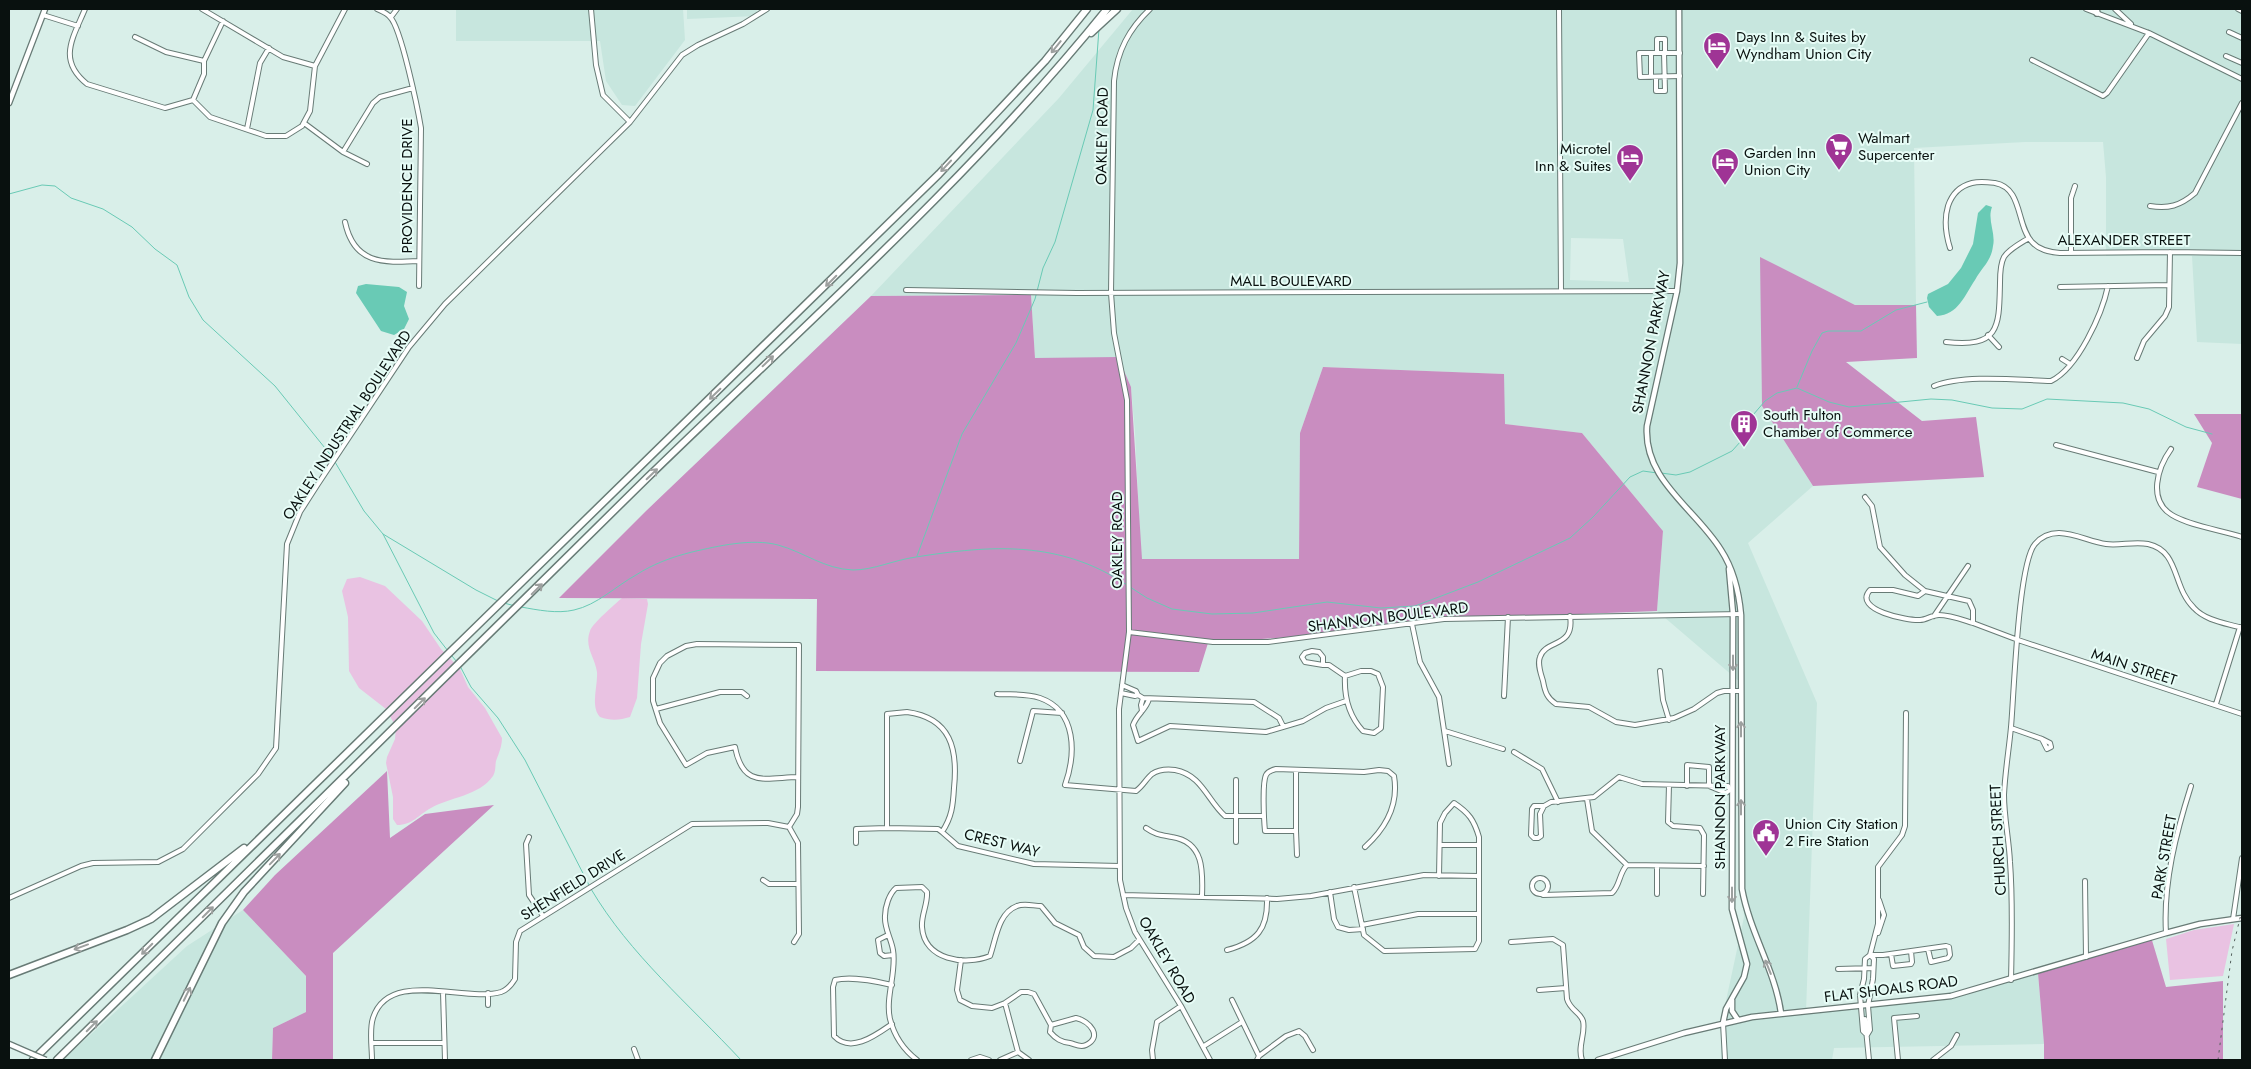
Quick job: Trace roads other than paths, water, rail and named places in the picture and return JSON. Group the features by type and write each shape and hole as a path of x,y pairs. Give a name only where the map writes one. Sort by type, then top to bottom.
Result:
{"highway":[{"path":"33,1060 939,174 1045,60 1087,9"},
{"path":"58,1060 647,478 886,249 996,136 1074,49 1106,9"},
{"path":"1074,49 1117,9"},
{"path":"154,1060 222,923 244,892 300,834 386,737"},
{"path":"9,975 151,919 173,904 268,829"}],"street":[{"path":"9,103 45,9"},
{"path":"84,9 68,51 72,67 77,76 87,84 165,108 193,100"},
{"path":"202,9 284,57 315,66"},
{"path":"193,100 210,118 266,136 286,136 304,123 310,111 315,66 345,9"},
{"path":"377,9 391,17 397,9"},
{"path":"591,9 596,65 603,95 630,122"},
{"name":"OAKLEY INDUSTRIAL BOULEVARD","path":"9,898 81,866 93,863 158,862 183,849 258,774 276,748 287,544 300,512 323,476 410,347 445,304 630,122 682,55 698,45 743,24 767,9"},
{"name":"OAKLEY ROAD","path":"1150,9 1136,23 1126,39 1115,70 1111,293 1114,333 1128,400 1129,632 1119,709 1120,866 1123,895 1130,921 1139,940 1204,1046 1210,1060"},
{"path":"1559,9 1561,291"},
{"name":"SHANNON PARKWAY","path":"1679,9 1680,225 1676,290 1647,426 1647,448 1658,473 1712,536 1728,563 1738,589 1741,614 1742,889 1750,923 1778,992 1781,1013"},
{"path":"2086,9 2097,11 2149,33 2242,79"},
{"path":"2115,9 2135,27"},
{"path":"2238,9 2242,11"},
{"path":"43,15 78,26"},
{"name":"PROVIDENCE DRIVE","path":"391,17 398,32 413,88 421,128 419,286"},
{"path":"193,100 204,74 204,61 223,21"},
{"path":"2229,32 2242,38"},
{"path":"2032,60 2104,96 2149,33"},
{"path":"135,37 166,52 204,61"},
{"path":"1651,53 1656,91 1664,91 1665,39 1656,39 1657,53"},
{"path":"247,129 260,63 269,48"},
{"path":"1680,53 1639,54 1640,77 1680,76"},
{"path":"2226,56 2242,64"},
{"path":"343,152 373,103 380,97 413,88"},
{"path":"2150,206 2174,207 2185,202 2195,193 2242,103"},
{"path":"304,123 343,152 367,164"},
{"path":"1946,342 1969,343 1988,335 1997,326 2003,258 2007,252 2029,238 2015,199 2008,189 1999,184 1983,181 1972,182 1963,186 1950,200 1947,210 1950,248"},
{"path":"2071,253 2071,198 2075,186"},
{"path":"345,222 348,238 353,245 372,260 419,261"},
{"name":"ALEXANDER STREET","path":"2029,238 2038,247 2047,251 2071,253 2242,253"},
{"path":"2137,358 2144,341 2165,316 2169,307 2170,252"},
{"path":"2060,287 2169,285"},
{"path":"1934,386 1944,382 1960,380 2051,380 2059,377 2070,364 2100,316 2108,286"},
{"name":"MALL BOULEVARD","path":"906,290 1111,293 1676,290"},
{"path":"1988,335 1999,347"},
{"path":"2062,359 2070,364"},
{"path":"2056,445 2158,472"},
{"path":"2171,449 2158,472 2159,498 2163,507 2171,514 2242,537"},
{"path":"1865,498 1872,506 1880,548 1905,575 1925,591 1969,601 1973,610 1973,623"},
{"name":"CHURCH STREET","path":"2011,980 2012,899 2004,794 2024,583 2030,553 2035,544 2044,538 2062,533 2108,545 2147,544 2156,547 2170,557 2182,596 2195,610 2209,618 2241,627"},
{"name":"SHANNON PARKWAY","path":"1723,1023 1726,1009 1744,976 1747,964 1732,909 1733,614 1728,563"},
{"path":"1934,616 1968,566"},
{"name":"MAIN STREET","path":"1925,591 1918,596 1893,590 1870,590 1866,600 1870,607 1892,614 1920,620 1940,615 1973,623 2018,640 2242,714"},
{"name":"SHANNON BOULEVARD","path":"1129,632 1213,642 1268,642 1444,619 1741,614"},
{"path":"1570,616 1572,627 1570,632 1558,643 1543,652 1539,659 1545,693 1549,699 1562,706 1589,707 1625,725 1657,723 1694,709 1717,693 1741,691"},
{"path":"1504,696 1508,617"},
{"path":"1412,624 1420,662 1439,697 1449,764"},
{"path":"2216,704 2241,627"},
{"path":"794,942 799,934 798,843 789,827 797,814 798,807 798,777 798,645 697,644 677,649 660,663 653,678 652,690 656,709 660,722 686,765 706,753 735,747 739,764 746,773 754,778 798,777"},
{"path":"1323,665 1323,657 1319,652 1305,653 1302,657 1309,664 1323,665 1329,665 1345,676"},
{"path":"1361,671 1371,671 1378,674 1383,686 1381,728 1374,733 1363,731 1358,726 1346,701 1345,676 1361,671"},
{"path":"1660,671 1669,720"},
{"path":"1122,685 1136,691 1143,698 1149,699 1254,702 1279,718 1283,726"},
{"path":"656,709 720,692 742,692 747,696"},
{"path":"997,694 1013,693 1040,698 1052,704 1062,713 1068,725 1072,745 1071,765 1065,785 1136,791 1157,771 1177,771 1190,776 1201,784 1225,816 1263,816"},
{"path":"1121,693 1138,695"},
{"path":"1142,711 1143,698"},
{"path":"1149,699 1146,708 1133,725 1138,741 1170,726 1266,732 1303,721 1326,708 1346,701"},
{"path":"1020,761 1033,711 1062,713"},
{"path":"856,843 856,829 938,829 942,832 950,821 956,774 950,740 938,724 920,715 907,712 887,714 887,828"},
{"path":"1869,1060 1867,1035 1870,1030 1860,1006 1866,960 1870,955 1877,935 1878,866 1902,835 1905,826 1906,713"},
{"path":"2011,728 2042,739"},
{"path":"1445,731 1503,749"},
{"path":"1514,752 1542,769 1558,802"},
{"path":"1544,806 1540,814 1541,836 1534,838 1531,834 1532,809 1534,806 1544,806 1551,802 1587,799 1601,794 1613,780 1619,777 1642,784 1687,786 1709,786 1709,767 1687,765 1687,786"},
{"path":"1296,831 1265,831 1263,816 1266,776 1270,771 1276,768 1364,772 1388,771 1394,776 1396,790 1388,819 1376,837 1365,847"},
{"path":"1296,770 1297,855"},
{"path":"1236,780 1236,842"},
{"path":"1669,785 1668,822 1673,826 1697,827 1702,830 1704,835 1703,894"},
{"name":"PARK STREET","path":"2166,933 2168,879 2177,831 2191,786"},
{"path":"1587,799 1592,831 1627,865 1657,867 1704,866"},
{"path":"1354,887 1364,935 1384,951 1475,949 1479,941 1479,837 1475,823 1468,812 1454,803 1442,818 1439,876"},
{"name":"SHENFIELD DRIVE","path":"372,1060 373,1018 379,1006 390,996 408,991 502,992 515,979 516,942 520,931 692,824 768,823 789,827"},
{"path":"1146,828 1157,836 1172,836 1184,840 1195,850 1203,869 1202,896"},
{"name":"CREST WAY","path":"942,832 958,846 1034,864 1120,866"},
{"path":"529,837 526,844 528,889 532,902 543,916"},
{"path":"1441,845 1478,845"},
{"path":"2233,919 2242,858"},
{"path":"1543,895 1548,890 1548,883 1544,879 1537,878 1532,883 1532,889 1537,894 1543,895 1612,893 1616,889 1620,873 1627,865"},
{"path":"1657,867 1657,894"},
{"path":"1123,895 1267,898 1311,896 1424,875 1478,876"},
{"path":"763,880 769,884 798,884"},
{"path":"2085,881 2086,957"},
{"path":"917,1060 894,1033 890,1016 893,955 885,925 885,915 894,890 901,887 922,887 926,892 927,898 922,924 927,942 940,956 961,960 990,956 1002,918 1009,910 1019,905 1041,906 1055,923 1078,935 1084,947 1094,956 1114,957 1139,940"},
{"path":"1330,892 1334,919 1338,926 1349,930 1418,914 1479,914"},
{"path":"1227,950 1248,944 1264,926 1267,916 1267,898"},
{"name":"FLAT SHOALS ROAD","path":"1598,1060 1684,1033 1738,1020 1781,1013 1868,1006 1951,996 2011,980 2166,933 2242,918"},
{"path":"888,935 878,940 880,954 884,956 893,955"},
{"path":"1511,942 1553,940 1560,942 1564,949 1569,1006 1581,1016 1583,1022 1579,1051 1582,1060"},
{"path":"1870,955 1891,954 1928,948 1946,946 1949,947 1950,955 1948,958 1931,962 1928,948"},
{"path":"1891,954 1893,966 1911,964 1911,951"},
{"path":"1867,1035 1863,1031 1874,959 1870,955"},
{"path":"961,960 957,990 960,1000 979,1008 992,1008 1005,1003 1021,992 1034,994 1051,1025 1050,1032 1054,1037 1060,1041 1079,1046 1086,1045 1091,1041 1093,1034 1088,1022 1076,1018 1051,1025"},
{"path":"1838,969 1873,968"},
{"path":"892,986 842,978 835,980 833,987 834,1036 838,1040 852,1044 872,1038 892,1024"},
{"path":"1539,990 1566,988"},
{"path":"443,992 444,1060"},
{"path":"488,993 488,1005"},
{"path":"1732,996 1732,1011 1738,1020"},
{"path":"1232,1000 1258,1058 1286,1036 1299,1031 1305,1036 1313,1050"},
{"path":"1005,1003 1018,1052 1029,1060"},
{"path":"1153,1060 1152,1050 1157,1022 1180,1006"},
{"path":"1898,1060 1894,1018 1917,1016"},
{"path":"1204,1046 1242,1022"},
{"path":"1723,1023 1725,1060"},
{"path":"1933,1060 1952,1046 1957,1035"},
{"path":"372,1043 443,1043"},
{"path":"11,1045 46,1060"},
{"path":"634,1049 638,1060"},
{"path":"1000,1060 1018,1052"},
{"path":"971,1060 980,1057 989,1060"}],"waterway":[{"path":"917,556 962,434 1016,343 1035,299 1043,268 1055,242 1093,110 1099,29"},
{"path":"9,194 42,185 55,186 71,198 103,209 132,227 155,249 177,265 189,297 203,320 275,386 333,458"},
{"path":"1797,387 1812,351 1822,333 1828,331 1861,331 1896,310 1927,302"},
{"path":"1661,473 1676,475 1690,472 1732,451 1741,441 1747,422 1765,401 1777,393 1797,388 1829,402 1849,407 1931,399 1952,400 1992,408 2022,409 2047,399 2123,403 2149,409 2186,427 2212,434"},
{"path":"335,462 364,511 383,534 434,633 448,651"},
{"path":"1130,587 1147,598 1172,609 1212,614 1253,613 1327,602 1381,608 1415,606 1478,582 1570,538 1593,517 1630,477 1643,471 1657,473"},
{"path":"383,534 476,590 498,601"},
{"path":"521,607 554,612 582,608 598,600 642,571 663,561 724,545 757,542 778,545 833,567 853,570 908,558 972,550 1025,550 1051,553 1102,570 1127,585"},
{"path":"504,603 515,606"},
{"path":"452,656 457,662"},
{"path":"460,666 471,687 498,718 525,760 589,885"},
{"path":"591,889 624,936 642,957 741,1060"}],"railway":[{"path":"2218,1060 2232,951 2242,910"}],"place":[{"name":"Days Inn & Suites by Wyndham Union City","path":"1717,70"},
{"name":"Walmart Supercenter","path":"1839,171"},
{"name":"Microtel Inn & Suites","path":"1630,182"},
{"name":"Garden Inn Union City","path":"1725,186"},
{"name":"South Fulton Chamber of Commerce","path":"1744,448"},
{"name":"Union City Station 2 Fire Station","path":"1766,857"}]}
